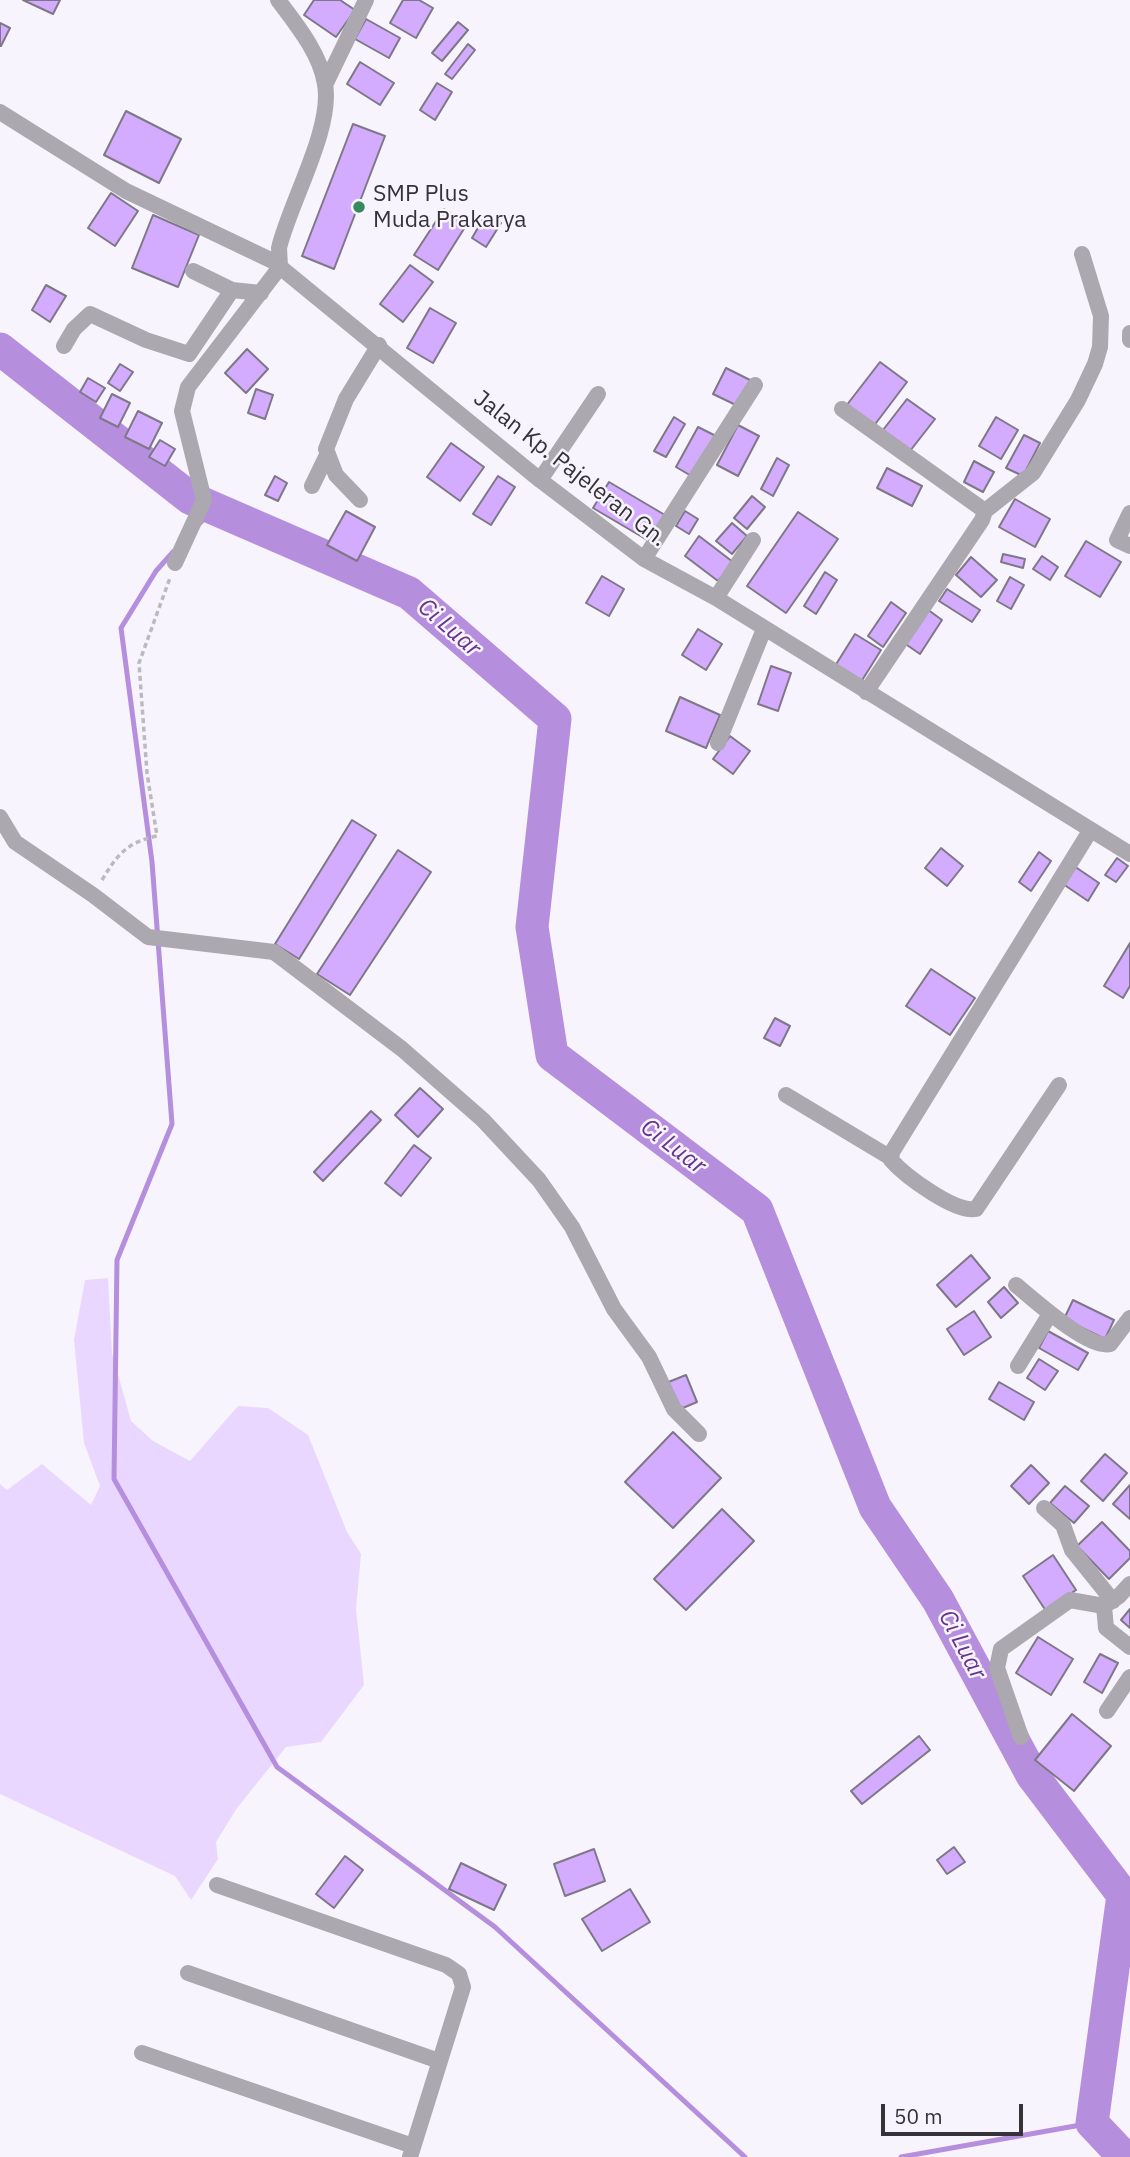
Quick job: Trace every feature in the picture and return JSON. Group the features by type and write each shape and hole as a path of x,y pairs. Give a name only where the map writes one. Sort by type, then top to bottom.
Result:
{"street":[{"path":"278,0 300,30 326,85"},
{"path":"175,563 204,500 181,411 184,396 280,266 280,240 324,113 326,85 366,0"},
{"name":"Jalan Kp. Pajeleran Gn.","path":"0,112 126,191 280,266 540,480 644,559 716,598 1090,831 1130,853"},
{"path":"866,692 982,520 985,511 1033,473 1067,420 1100,347 1101,316 1082,254"},
{"path":"194,271 232,290 261,293"},
{"path":"64,346 74,328 90,314 146,340 189,354 232,290"},
{"path":"1130,333 1130,340"},
{"path":"312,486 327,455 337,415 379,345"},
{"path":"644,559 755,385"},
{"path":"540,480 598,394"},
{"path":"842,409 985,511"},
{"path":"327,455 336,475 360,500"},
{"path":"1130,513 1117,540 1130,546"},
{"path":"716,598 753,540"},
{"path":"718,743 764,629"},
{"path":"0,817 15,842 93,895 148,937 172,942 274,952 402,1049 483,1120 539,1180 572,1227 614,1309 649,1357 674,1409 699,1434"},
{"path":"891,1158 892,1152 1090,831"},
{"path":"786,1096 891,1158 948,1203 967,1210 976,1209 1059,1085"},
{"path":"1016,1285 1050,1314 1103,1345 1110,1344 1130,1318"},
{"path":"1018,1366 1050,1314"},
{"path":"1044,1508 1063,1525 1079,1560 1108,1603 1106,1629 1130,1647"},
{"path":"1021,1737 997,1668 1001,1649 1070,1600 1108,1603 1130,1584"},
{"path":"1107,1711 1130,1677"},
{"path":"142,2053 411,2152 463,1987 459,1974 446,1965 217,1885"},
{"path":"188,1973 439,2061"}],"path":[{"path":"93,895 119,852 138,840 157,836 147,773 139,663 175,563"}],"shaded area":[{"path":"108,1278 112,1353 131,1421 153,1441 190,1461 238,1406 268,1408 308,1435 347,1532 361,1554 356,1609 364,1685 321,1742 286,1747 237,1808 216,1842 218,1859 191,1900 175,1876 0,1794 0,1484 7,1490 42,1464 91,1505 100,1486 84,1443 74,1340 85,1280"}],"building":[{"path":"23,0 60,0 53,14"},
{"path":"314,0 340,0 355,10 336,37 304,15"},
{"path":"403,0 419,0 433,8 416,38 390,23"},
{"path":"366,19 400,38 389,58 355,39"},
{"path":"458,22 468,30 442,61 432,53"},
{"path":"0,23 10,28 1,46 0,46"},
{"path":"468,44 475,50 452,79 445,74"},
{"path":"360,62 394,83 380,105 347,84"},
{"path":"437,83 452,92 435,120 420,110"},
{"path":"126,111 181,139 159,183 104,155"},
{"path":"353,124 385,136 334,269 302,256"},
{"path":"111,193 138,211 115,246 88,228"},
{"path":"444,209 467,224 438,270 414,255"},
{"path":"486,214 501,223 486,247 472,238"},
{"path":"153,215 199,235 178,287 132,268"},
{"path":"410,265 433,282 403,322 380,304"},
{"path":"46,285 66,296 50,322 32,310"},
{"path":"430,308 456,323 433,363 407,348"},
{"path":"247,349 268,369 246,393 225,373"},
{"path":"880,362 907,382 873,427 846,406"},
{"path":"120,364 133,372 120,391 108,383"},
{"path":"726,368 750,380 738,406 713,394"},
{"path":"88,378 105,388 96,402 80,392"},
{"path":"256,389 273,395 265,419 248,413"},
{"path":"112,394 130,403 118,427 100,418"},
{"path":"907,399 935,419 910,451 883,430"},
{"path":"138,411 162,423 149,449 125,437"},
{"path":"674,417 685,424 666,457 654,451"},
{"path":"996,417 1018,430 1001,459 979,446"},
{"path":"738,425 759,436 738,476 717,465"},
{"path":"698,427 716,436 693,477 676,467"},
{"path":"1024,435 1040,443 1023,476 1006,468"},
{"path":"160,440 175,449 165,466 149,457"},
{"path":"451,443 484,467 460,501 427,477"},
{"path":"777,458 789,465 773,496 761,489"},
{"path":"974,461 994,472 983,492 964,482"},
{"path":"887,468 922,486 912,506 877,488"},
{"path":"275,476 287,483 278,501 265,495"},
{"path":"498,476 515,487 491,525 473,514"},
{"path":"609,482 665,515 649,541 593,508"},
{"path":"752,496 765,507 747,529 734,518"},
{"path":"1015,499 1050,519 1035,547 999,527"},
{"path":"346,511 375,527 357,561 327,545"},
{"path":"685,511 698,519 689,534 676,526"},
{"path":"798,512 838,539 786,613 747,586"},
{"path":"732,523 747,536 732,554 716,541"},
{"path":"699,536 733,562 718,581 685,556"},
{"path":"1086,541 1121,562 1100,597 1065,576"},
{"path":"1003,554 1025,559 1023,568 1001,562"},
{"path":"1042,556 1058,567 1050,580 1033,569"},
{"path":"971,557 997,580 981,597 956,575"},
{"path":"825,572 837,580 816,614 804,606"},
{"path":"602,576 624,589 609,616 586,603"},
{"path":"1010,577 1024,585 1011,609 997,601"},
{"path":"947,589 980,610 972,622 939,601"},
{"path":"891,602 906,613 883,647 868,636"},
{"path":"927,609 942,620 920,654 904,643"},
{"path":"698,629 722,644 706,670 682,655"},
{"path":"855,634 881,650 861,682 835,666"},
{"path":"771,666 791,673 778,711 758,704"},
{"path":"680,697 720,715 706,748 666,731"},
{"path":"730,736 750,751 733,774 713,759"},
{"path":"352,820 376,835 299,959 275,944"},
{"path":"941,848 963,866 947,886 925,868"},
{"path":"398,850 431,872 350,995 317,974"},
{"path":"1039,852 1051,861 1031,891 1019,882"},
{"path":"1117,858 1128,866 1116,882 1105,875"},
{"path":"1074,866 1099,883 1088,901 1063,884"},
{"path":"1130,943 1130,986 1123,998 1104,986"},
{"path":"931,969 975,998 950,1035 906,1006"},
{"path":"775,1018 790,1026 780,1046 764,1038"},
{"path":"420,1088 443,1109 418,1137 395,1115"},
{"path":"371,1111 381,1120 323,1181 314,1172"},
{"path":"414,1145 431,1158 401,1196 385,1183"},
{"path":"971,1255 990,1278 956,1307 937,1285"},
{"path":"1004,1287 1018,1303 1001,1318 988,1302"},
{"path":"1073,1300 1114,1320 1105,1339 1064,1319"},
{"path":"974,1311 991,1337 964,1355 947,1329"},
{"path":"1048,1331 1088,1353 1078,1370 1039,1348"},
{"path":"1039,1359 1058,1371 1045,1390 1027,1378"},
{"path":"686,1375 697,1402 678,1410 666,1383"},
{"path":"999,1382 1034,1402 1024,1420 989,1399"},
{"path":"673,1432 721,1478 673,1528 625,1482"},
{"path":"1105,1454 1127,1473 1103,1501 1081,1481"},
{"path":"1031,1465 1049,1483 1029,1504 1011,1486"},
{"path":"1130,1485 1130,1519 1113,1504"},
{"path":"1065,1486 1089,1506 1074,1523 1050,1503"},
{"path":"722,1509 754,1541 686,1610 654,1579"},
{"path":"1102,1522 1130,1551 1130,1558 1109,1579 1077,1546"},
{"path":"1053,1555 1076,1590 1046,1611 1023,1576"},
{"path":"1130,1609 1130,1628 1121,1620"},
{"path":"1038,1637 1073,1659 1051,1695 1016,1673"},
{"path":"1100,1654 1118,1663 1102,1693 1084,1682"},
{"path":"1072,1714 1111,1746 1074,1791 1035,1760"},
{"path":"919,1736 930,1750 862,1804 851,1791"},
{"path":"954,1847 965,1862 947,1874 937,1860"},
{"path":"594,1849 605,1881 565,1896 554,1864"},
{"path":"345,1856 363,1870 334,1908 316,1894"},
{"path":"461,1863 506,1885 494,1910 449,1889"},
{"path":"630,1889 650,1922 602,1951 582,1919"}],"waterway":[{"name":"Ci Luar","path":"0,349 190,498 409,593 555,719 532,927 552,1055 757,1210 875,1507 938,1600 1032,1775 1123,1895 1092,2123 1124,2157"},
{"path":"199,524 213,509"},
{"path":"173,552 156,571 121,628 152,862 172,1124 117,1260 114,1479 277,1767 495,1927 745,2157"},
{"path":"901,2157 1092,2123"}],"place":[{"name":"SMP Plus Muda Prakarya","path":"359,207"}]}
